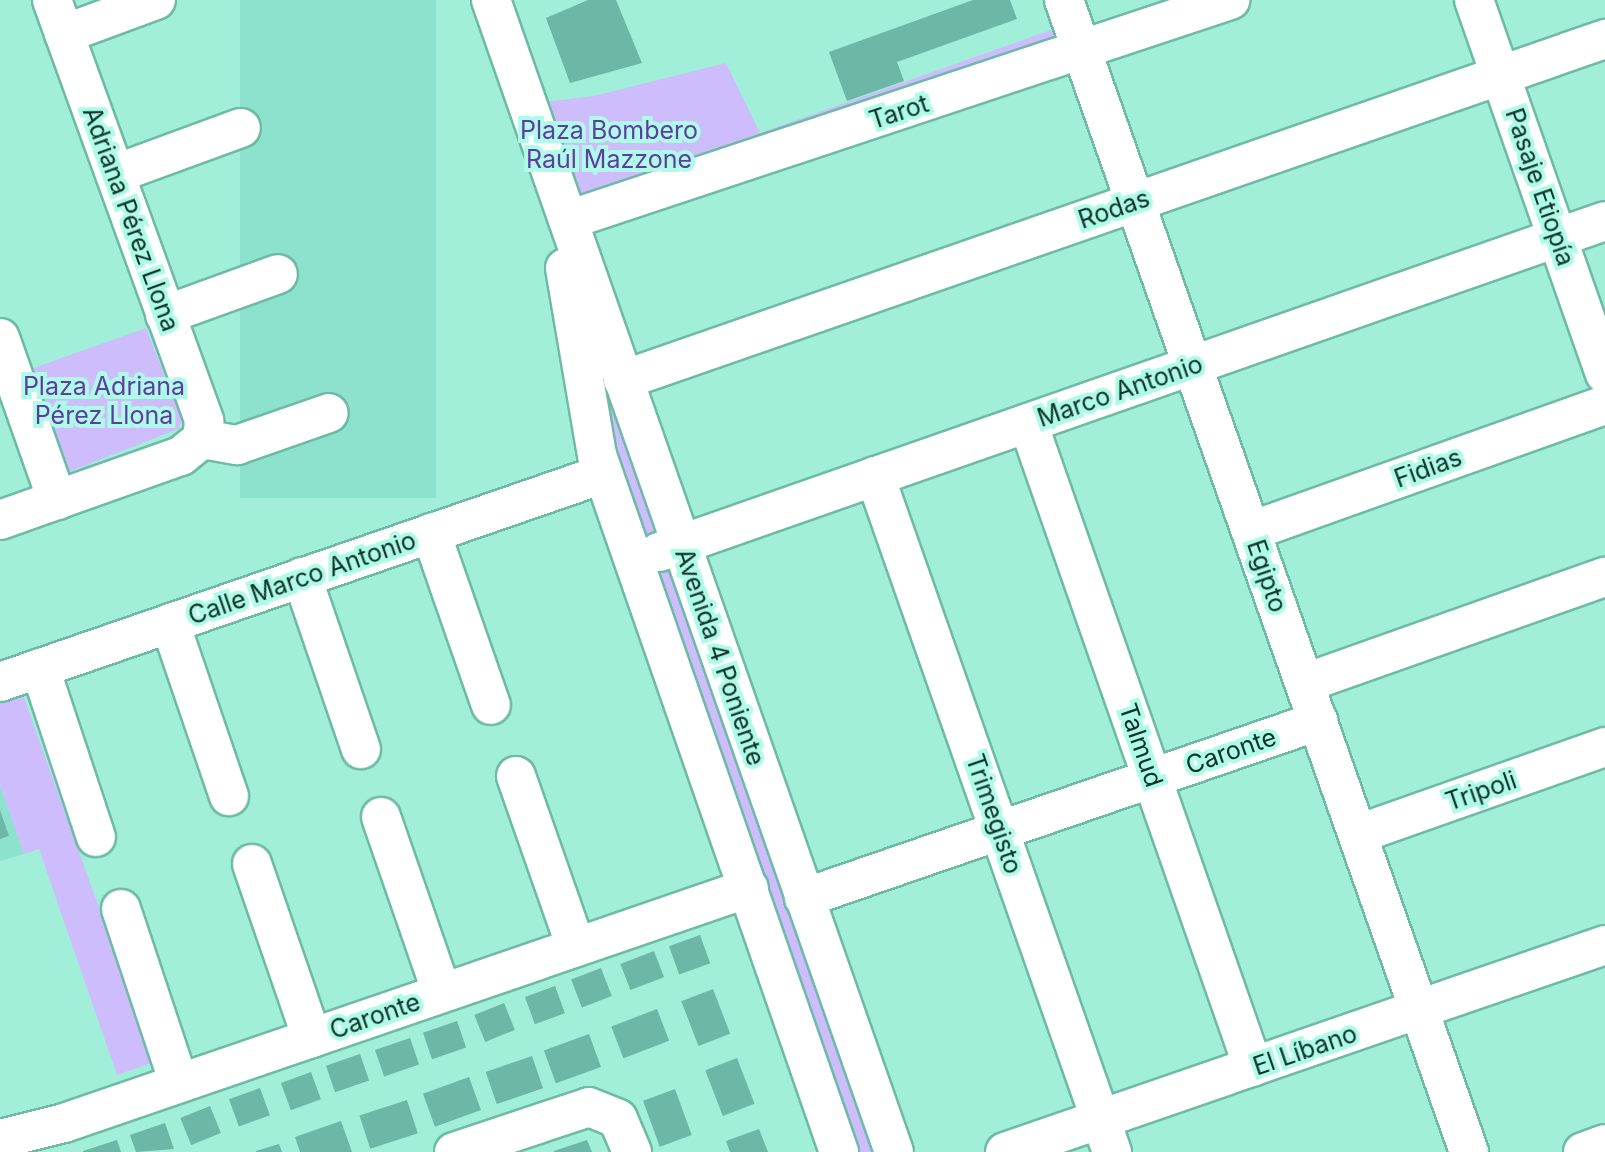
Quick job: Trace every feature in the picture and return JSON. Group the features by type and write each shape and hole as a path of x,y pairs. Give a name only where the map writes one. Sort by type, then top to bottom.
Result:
{"street":[{"path":"58,17 156,0"},
{"name":"Avenida 4 Poniente","path":"491,0 894,1152"},
{"name":"Egipto","path":"1064,0 1470,1152"},
{"name":"Tarot","path":"568,220 1230,0"},
{"name":"Pasaje Etiopía","path":"1474,0 1605,374"},
{"name":"Adriana Pérez Llona","path":"58,17 204,421 202,438"},
{"name":"Rodas","path":"624,380 1605,39"},
{"path":"114,174 241,128"},
{"name":"Avenida 4 Poniente","path":"547,162 585,404 604,474 839,1152"},
{"name":"Marco Antonio","path":"634,561 1605,221"},
{"path":"165,315 278,274"},
{"path":"0,338 57,500"},
{"name":"Fidias","path":"1251,532 1605,405"},
{"path":"0,520 181,456 202,438 228,447 328,413"},
{"name":"Talmud","path":"1028,423 1254,1068"},
{"name":"Calle Marco Antonio","path":"0,682 604,474"},
{"name":"Trimegisto","path":"876,476 1106,1136"},
{"path":"431,533 492,705"},
{"path":"302,578 360,748"},
{"path":"1304,683 1605,578"},
{"path":"170,623 229,796"},
{"path":"40,668 96,837"},
{"name":"Caronte","path":"804,898 1318,721"},
{"name":"Tripoli","path":"1358,834 1605,747"},
{"path":"516,776 576,947"},
{"path":"382,817 442,993"},
{"path":"252,864 312,1038"},
{"name":"Caronte","path":"0,1139 180,1083 748,888"},
{"path":"120,909 180,1083"},
{"name":"El Líbano","path":"1005,1152 1106,1136 1254,1068 1605,945"},
{"path":"454,1152 589,1107 618,1119 632,1152"},
{"path":"1583,1152 1605,1144"}],"shaded area":[{"path":"240,0 436,0 436,498 240,498"},
{"path":"0,785 24,854 0,861"}],"green space":[{"name":"Plaza Bombero Raúl Mazzone","path":"1054,29 1060,44 573,211 536,103 594,96 726,63 760,133"},
{"name":"Plaza Adriana Pérez Llona","path":"146,328 182,421 178,429 66,473 28,370"},
{"path":"592,340 660,527 650,537 642,533 597,411"},
{"path":"666,557 878,1152 850,1152 647,564"},
{"path":"22,692 154,1062 117,1075 39,849 24,854 0,785 0,699"}],"building":[{"path":"588,0 616,0 642,63 570,83 546,18"},
{"path":"973,0 1010,0 1017,19 897,62 904,81 847,101 829,52"},
{"path":"0,810 9,836 0,839"},
{"path":"700,935 710,963 679,974 669,946"},
{"path":"654,951 664,977 630,990 620,964"},
{"path":"601,968 612,996 582,1007 571,979"},
{"path":"555,986 565,1013 535,1024 525,997"},
{"path":"713,989 730,1034 698,1046 681,1001"},
{"path":"504,1003 515,1030 485,1042 474,1015"},
{"path":"657,1009 669,1041 623,1058 611,1027"},
{"path":"457,1021 466,1047 432,1059 423,1033"},
{"path":"589,1034 601,1067 556,1083 544,1050"},
{"path":"410,1038 419,1064 384,1077 375,1050"},
{"path":"360,1054 369,1080 335,1092 326,1066"},
{"path":"532,1056 543,1088 497,1104 486,1072"},
{"path":"737,1058 755,1104 723,1116 705,1070"},
{"path":"311,1072 321,1099 291,1110 281,1083"},
{"path":"469,1077 481,1110 435,1127 423,1094"},
{"path":"260,1088 270,1115 239,1127 229,1099"},
{"path":"675,1089 692,1135 660,1147 643,1101"},
{"path":"407,1100 418,1133 370,1149 359,1115"},
{"path":"210,1106 221,1133 191,1145 180,1118"},
{"path":"341,1121 352,1152 300,1152 295,1137"},
{"path":"165,1123 174,1149 136,1152 130,1135"},
{"path":"759,1129 768,1152 730,1152 726,1141"},
{"path":"117,1140 121,1152 83,1152 83,1151"},
{"path":"587,1140 592,1152 554,1152 554,1151"},
{"path":"279,1144 282,1152 256,1152 256,1151"}]}
